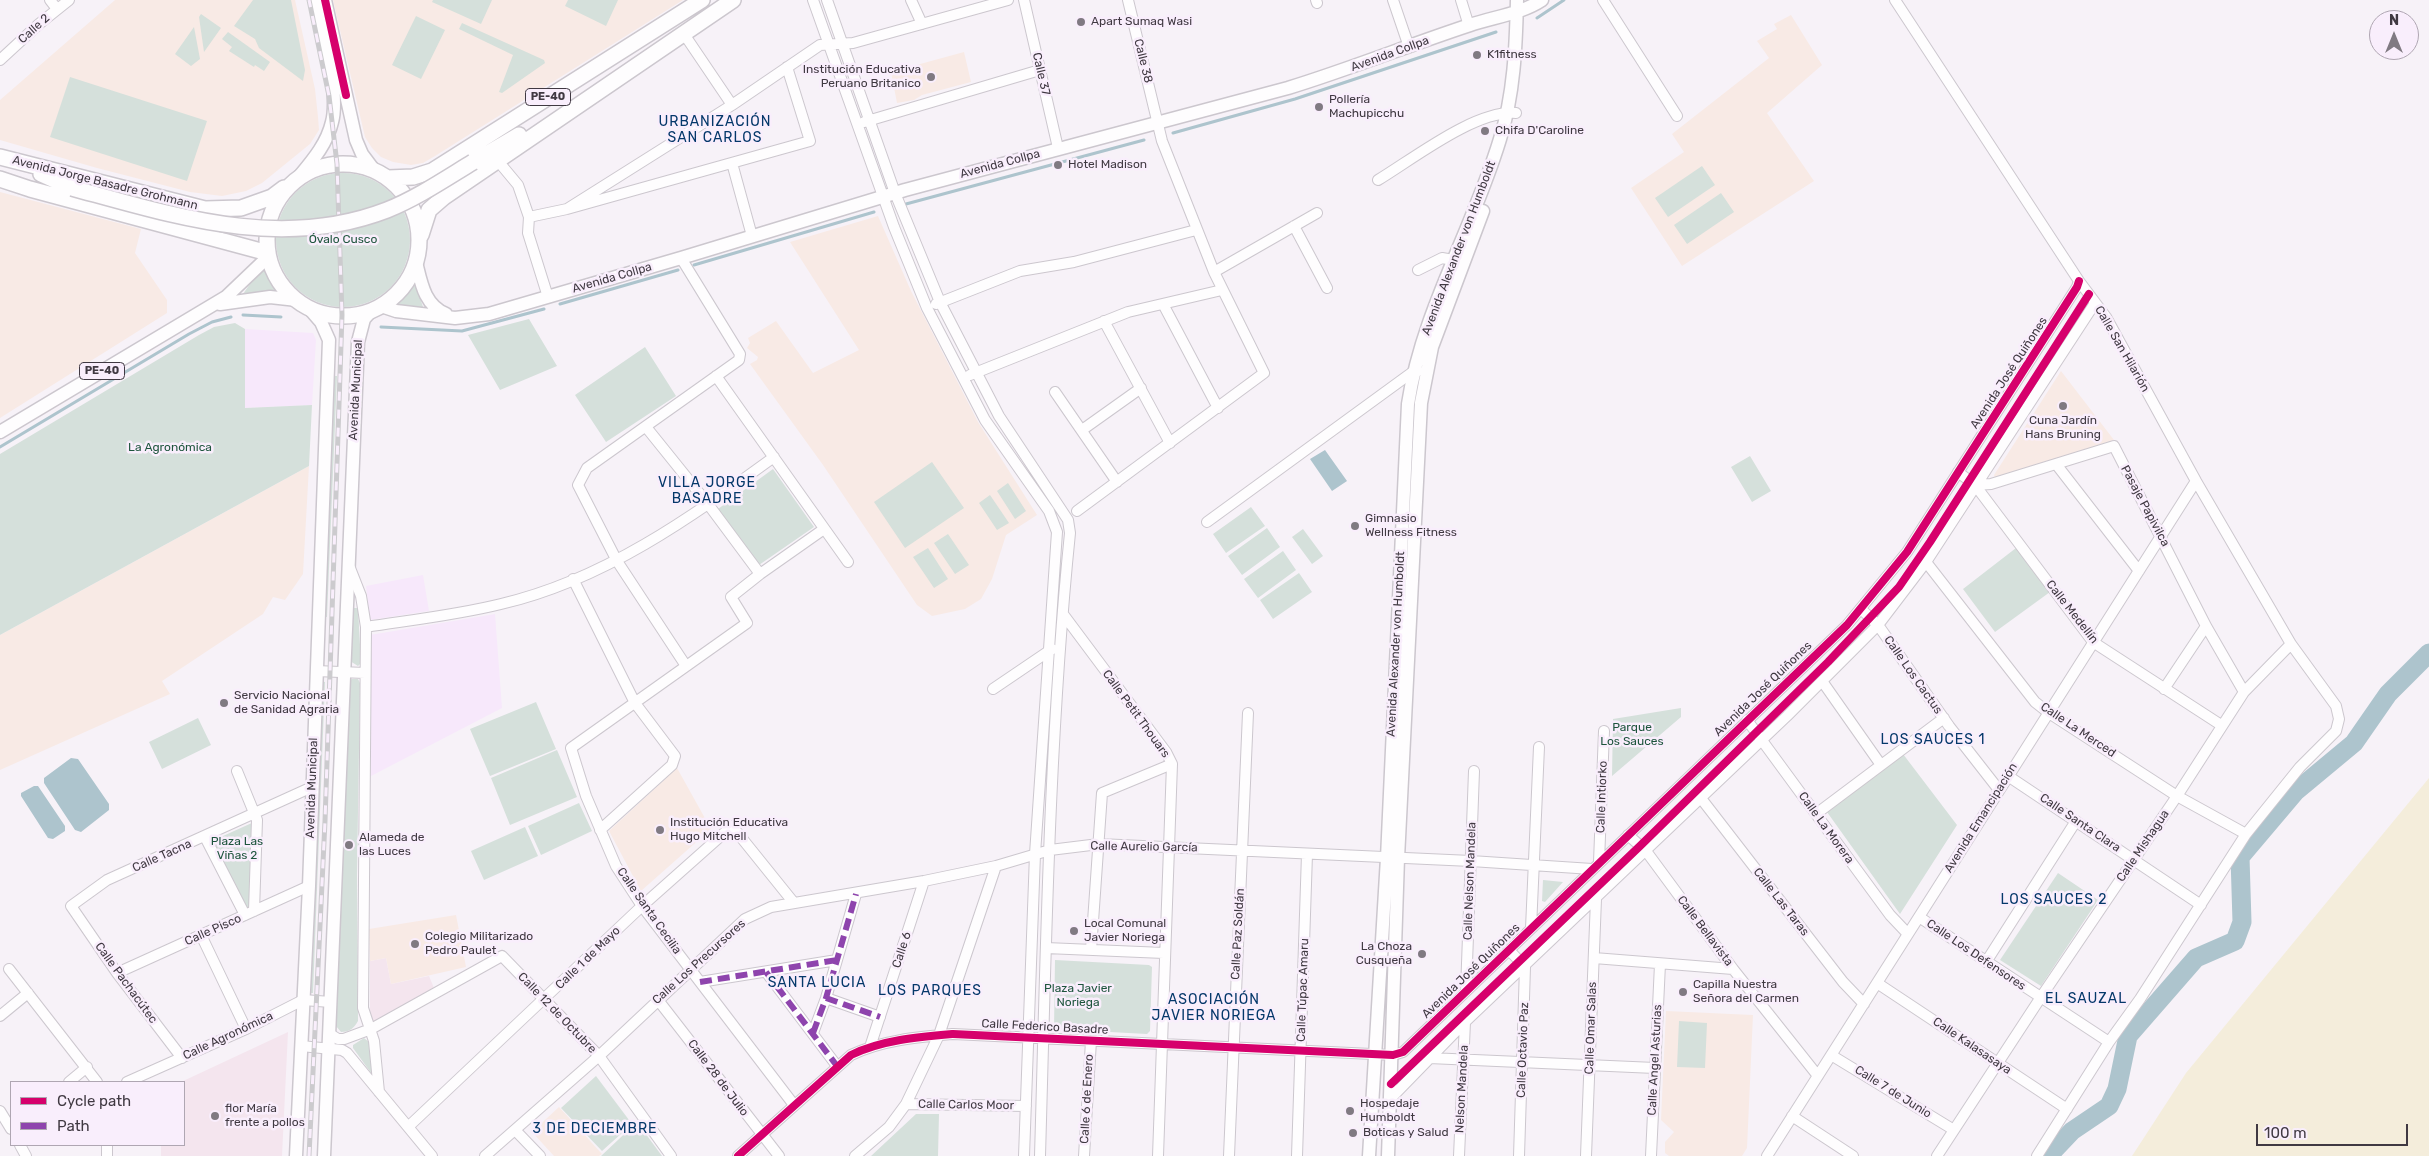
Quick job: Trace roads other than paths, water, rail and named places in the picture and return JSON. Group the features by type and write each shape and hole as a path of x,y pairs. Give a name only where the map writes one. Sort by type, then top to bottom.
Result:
{"highway":[{"name":"PE-40","path":"388,178 413,177 432,171 702,0"},
{"name":"PE-40","path":"420,240 426,218 436,203 610,82 733,0"},
{"path":"473,162 595,69"},
{"path":"0,178 72,188 189,218 257,229 295,230 351,221 387,210 421,193 610,82"},
{"name":"Avenida Jorge Basadre Grohmann","path":"0,157 205,209 241,208 272,197 296,180"},
{"path":"0,157 72,188"},
{"path":"337,164 350,164 374,170 388,178 399,188 414,212 420,240 416,262 406,282 395,295 377,308 342,315 330,314 303,303 282,285 269,255 268,227 272,214 284,192 296,180 312,170 337,164"},
{"name":"Avenida Jorge Basadre Grohmann","path":"0,178 30,190 269,255"}],"main road":[{"path":"296,180 323,144 332,122 333,96 331,78 314,0"},
{"path":"325,0 356,140 362,154 374,170"},
{"name":"Avenida Collpa","path":"377,308 455,318 489,314 681,258 889,194 1288,88 1469,26 1520,5 1542,0"},
{"name":"Avenida Alexander von Humboldt","path":"1369,1156 1374,1053 1392,858 1404,607 1420,423 1420,372 1437,332 1458,261 1501,165 1521,71 1520,5"},
{"name":"PE-40","path":"0,432 236,290 269,255"},
{"path":"416,262 428,301 443,313 455,318"},
{"name":"PE-40","path":"204,309 252,298 270,297 303,303"},
{"name":"Avenida Municipal","path":"296,1156 309,886 329,340 321,322 303,303"},
{"name":"Avenida Municipal","path":"324,1156 358,342 364,319 377,308"},
{"name":"Avenida Alexander von Humboldt","path":"1388,1156 1392,1055 1392,858"}],"street":[{"path":"50,0 57,9"},
{"name":"Calle 2","path":"0,60 69,0"},
{"path":"813,0 858,124 940,302 999,416 1068,520 1070,533 1061,643 1050,850 1040,1156"},
{"path":"827,0 870,119 904,254 927,308 985,420 1055,523 1057,540 1035,854 1024,1156"},
{"path":"911,0 922,24"},
{"name":"Calle 37","path":"1024,0 1058,148"},
{"name":"Calle 38","path":"1128,0 1166,153 1222,290 1264,373 1218,408"},
{"path":"1393,0 1409,47"},
{"path":"1460,0 1469,26"},
{"path":"1603,0 1677,116"},
{"name":"Calle San Hilarión","path":"1895,0 2079,281 2106,317 2196,481 2291,644 2336,706 2339,719 2336,731 2300,767 2246,834"},
{"path":"567,210 732,105 820,46 853,44 1002,1"},
{"path":"684,34 732,105"},
{"path":"529,217 567,210 810,141 787,68"},
{"path":"858,124 1040,70"},
{"path":"1378,180 1483,117 1511,112"},
{"path":"498,160 518,185 529,217 528,233 548,297"},
{"path":"732,163 752,236"},
{"path":"1214,272 1317,213"},
{"path":"1294,226 1327,288"},
{"path":"927,308 1020,271 1074,262 1196,230"},
{"path":"681,258 740,354 738,362 587,468 578,485 617,561 686,666"},
{"path":"1418,270 1442,258 1458,261"},
{"name":"Avenida José Quiñones","path":"1392,1055 1403,1052 1861,609 1907,552 2077,287 2079,281"},
{"path":"963,378 1128,312 1222,290"},
{"path":"1391,1098 1465,1022 1762,740 1878,625 1926,562 2095,302"},
{"path":"1077,511 1218,408 1163,304"},
{"path":"1104,321 1170,443"},
{"path":"1207,522 1420,372"},
{"path":"716,376 848,562"},
{"path":"1082,430 1141,388"},
{"path":"1056,392 1117,482"},
{"path":"646,427 708,504 760,574"},
{"name":"Pasaje Papivilca","path":"1975,485 1991,484 2114,446 2206,626 2244,692"},
{"path":"366,627 502,604 617,561 708,504 774,457"},
{"path":"2056,464 2139,571"},
{"name":"Calle Medellín","path":"1958,472 1975,485 2093,642 2221,725"},
{"name":"Avenida Emancipación","path":"1767,1156 2196,481"},
{"path":"635,703 747,623 731,597 824,529"},
{"name":"Calle La Merced","path":"1926,562 2035,702 2177,796 2246,834"},
{"name":"Avenida Municipal","path":"349,565 361,596 366,627 363,1008 371,1029 380,1092"},
{"path":"573,579 635,703 674,753 674,762 600,830"},
{"name":"Calle Los Cactus","path":"1861,609 1878,625 1944,718 2000,790"},
{"name":"Calle Petit Thouars","path":"1063,614 1166,752 1172,764 1158,1156"},
{"path":"2164,689 2206,626"},
{"path":"992,688 1061,643"},
{"name":"Calle Mishagua","path":"1937,1156 2041,997 2135,860 2221,725 2244,692 2291,644"},
{"path":"316,671 365,673"},
{"path":"1822,681 1881,765"},
{"name":"Calle Santa Cecilia","path":"635,703 571,748 586,796 616,866 642,906 794,1105"},
{"name":"Calle Paz Soldán","path":"1229,1156 1248,713"},
{"path":"1816,814 1944,718"},
{"name":"Calle La Morera","path":"1747,720 1890,915 1908,934"},
{"name":"Calle Intiorko","path":"1596,866 1604,731"},
{"path":"1532,928 1539,747"},
{"path":"1092,950 1102,793 1172,764"},
{"path":"237,771 257,820 250,913"},
{"name":"Calle Nelson Mandela","path":"1466,991 1474,771"},
{"name":"Calle Santa Clara","path":"2008,776 2201,905"},
{"name":"Calle Tacna","path":"71,906 107,880 312,787"},
{"name":"Calle Las Taras","path":"1700,798 1843,982 1864,1004"},
{"path":"1986,962 2076,821"},
{"name":"Calle 1 de Mayo","path":"408,1127 642,906 732,826 740,833 754,855 794,903"},
{"path":"2037,1156 2109,1042 2140,999 2246,834"},
{"name":"Calle Bellavista","path":"1628,835 1646,851 1733,969 1818,1076"},
{"path":"205,837 250,913"},
{"name":"Calle Aurelio García","path":"996,866 1050,850 1099,844 1242,849 1534,865 1596,866"},
{"name":"Calle Túpac Amaru","path":"1297,1156 1307,854"},
{"path":"856,1156 889,1128 906,1104 939,1035 996,866"},
{"name":"Calle Los Precursores","path":"485,1156 599,1056 744,919 761,911 794,903 856,894 996,866"},
{"name":"Calle 6","path":"870,1047 924,881"},
{"name":"Calle Pisco","path":"117,973 309,886"},
{"path":"813,1033 826,998 856,894"},
{"name":"Calle Omar Salas","path":"1586,1156 1596,899"},
{"name":"Calle Pachacútec","path":"71,906 117,973 182,1058"},
{"name":"Calle Los Defensores","path":"1919,917 2109,1042"},
{"path":"201,935 246,1030"},
{"path":"1046,948 1164,953"},
{"path":"1509,950 1525,967"},
{"name":"Calle 12 de Octubre","path":"330,1034 338,1039 344,1039 371,1029 502,956 599,1056 671,1156"},
{"path":"1594,958 1733,969"},
{"path":"700,982 837,960"},
{"name":"Calle Angel Asturias","path":"1651,1156 1660,964"},
{"name":"Calle Octavio Paz","path":"1519,1156 1525,967"},
{"path":"9,969 96,1081"},
{"path":"766,972 837,1066"},
{"name":"Calle Kalasasaya","path":"1877,983 2067,1108"},
{"path":"0,1016 28,994"},
{"path":"826,998 880,1018"},
{"path":"303,1000 330,1002"},
{"name":"Calle Agronómica","path":"129,1081 246,1030 303,1000"},
{"name":"Calle 28 de Julio","path":"658,1000 779,1156"},
{"name":"Nelson Mandela","path":"1459,1156 1465,1022"},
{"name":"Calle Federico Basadre","path":"738,1156 850,1054 870,1047 918,1037 953,1034 1392,1055"},
{"name":"Calle 6 de Enero","path":"1084,1156 1091,1041"},
{"path":"301,1046 342,1050 347,1053 432,1156"},
{"name":"Calle 7 de Junio","path":"1831,1055 1954,1130"},
{"path":"1429,1058 1655,1068"},
{"path":"70,1081 87,1067"},
{"name":"Calle Carlos Moor","path":"906,1104 1026,1106"},
{"path":"0,1111 10,1125"},
{"path":"1792,1116 1853,1156"},
{"path":"515,1130 540,1156"}],"water":[{"path":"1325,450 1347,481 1332,491 1310,459"},
{"path":"71,758 78,759 109,804 109,810 81,832 75,830 44,783 44,778"},
{"path":"34,786 38,786 65,826 65,831 53,839 48,838 21,796 21,793"}],"waterway":[{"path":"1537,18 1564,0"},
{"path":"1173,133 1295,99 1496,32"},
{"path":"906,204 1144,140"},
{"path":"694,265 874,212"},
{"path":"560,304 678,270"},
{"path":"381,327 462,331 544,309"},
{"path":"243,315 281,317"},
{"path":"0,447 189,334 212,322 231,317"},
{"path":"2052,1156 2053,1151 2072,1131 2109,1106 2117,1089 2128,1036 2196,958 2235,941 2242,922 2240,857 2295,792 2354,743 2388,694 2429,653"}],"railway":[{"path":"309,0 329,96 337,164 342,315 325,821 309,1156"}],"place":[{"name":"Apart Sumaq Wasi","path":"1081,22"},
{"name":"K1fitness","path":"1477,55"},
{"name":"Institución Educativa Peruano Britanico","path":"931,77"},
{"name":"Pollería Machupicchu","path":"1319,107"},
{"name":"Chifa D'Caroline","path":"1485,131"},
{"name":"Hotel Madison","path":"1058,165"},
{"name":"Cuna Jardín Hans Bruning","path":"2063,406"},
{"name":"Gimnasio Wellness Fitness","path":"1355,526"},
{"name":"Servicio Nacional de Sanidad Agraria","path":"224,703"},
{"name":"Institución Educativa Hugo Mitchell","path":"660,830"},
{"name":"Alameda de las Luces","path":"349,845"},
{"name":"Local Comunal Javier Noriega","path":"1074,931"},
{"name":"Colegio Militarizado Pedro Paulet","path":"415,944"},
{"name":"La Choza Cusqueña","path":"1422,954"},
{"name":"Capilla Nuestra Señora del Carmen","path":"1683,992"},
{"name":"Hospedaje Humboldt","path":"1350,1111"},
{"name":"flor María frente a pollos","path":"215,1116"},
{"name":"Boticas y Salud","path":"1353,1133"}],"district":[{"name":"URBANIZACIÓN SAN CARLOS","path":"715,130"},
{"name":"VILLA JORGE BASADRE","path":"707,492"},
{"name":"LOS SAUCES 1","path":"1933,740"},
{"name":"LOS SAUCES 2","path":"2054,900"},
{"name":"SANTA LUCIA","path":"817,983"},
{"name":"LOS PARQUES","path":"930,991"},
{"name":"EL SAUZAL","path":"2086,999"},
{"name":"ASOCIACIÓN JAVIER NORIEGA","path":"1214,1008"},
{"name":"3 DE DECIEMBRE","path":"595,1129"}],"park label":[{"name":"Óvalo Cusco","path":"343,240"},
{"name":"La Agronómica","path":"170,448"},
{"name":"Parque Los Sauces","path":"1632,735"},
{"name":"Plaza Las Viñas 2","path":"237,849"},
{"name":"Plaza Javier Noriega","path":"1078,996"}]}
